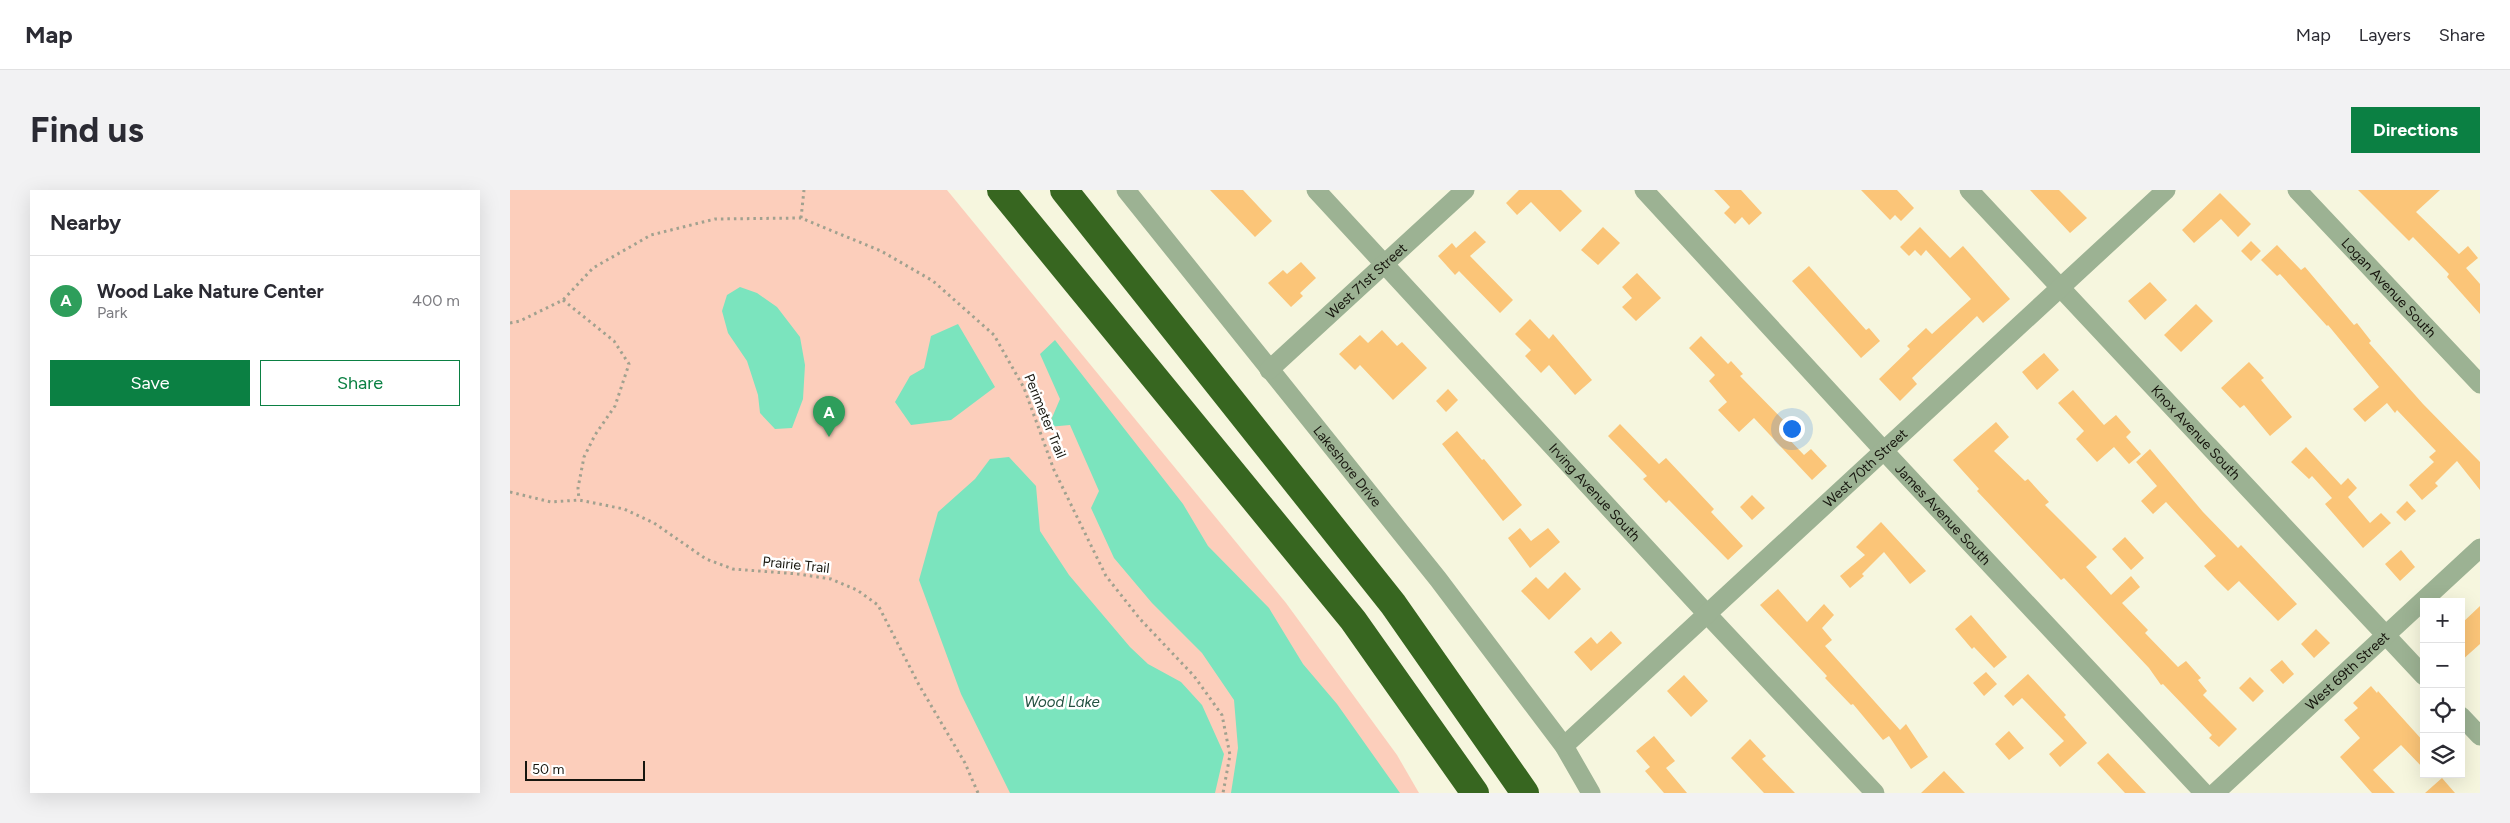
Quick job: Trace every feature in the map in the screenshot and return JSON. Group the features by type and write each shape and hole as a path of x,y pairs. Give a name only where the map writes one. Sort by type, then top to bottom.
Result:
{"highway":[{"path":"1001,190 1353,620 1475,793"},
{"path":"1064,190 1393,604 1525,793"}],"street":[{"name":"Lakeshore Drive","path":"1126,190 1438,579 1564,746 1591,793"},
{"name":"Irving Avenue South","path":"1316,190 1707,614 1875,793"},
{"name":"West 71st Street","path":"1269,370 1465,190"},
{"name":"James Avenue South","path":"1644,190 1884,451 2204,793"},
{"name":"Knox Avenue South","path":"1969,190 2420,672"},
{"name":"West 70th Street","path":"1564,746 2166,190"},
{"name":"Logan Avenue South","path":"2297,190 2480,384"},
{"name":"West 69th Street","path":"2214,793 2480,548"},
{"path":"2465,720 2480,736"}],"path":[{"path":"801,218 804,190"},
{"name":"Perimeter Trail","path":"510,323 520,321 563,300 593,268 652,234 715,219 801,218 881,252 933,281 994,335 1024,388 1054,470 1106,576 1140,619 1194,676 1222,715 1230,755 1223,793"},
{"path":"563,300 614,341 629,364 615,406 595,435 584,457 578,488 579,500"},
{"name":"Prairie Trail","path":"510,492 551,502 579,500 624,509 654,523 706,560 733,569 765,573 798,574 831,579 857,590 878,605 919,685 965,763 978,793"}],"shaded area":[{"path":"510,190 947,190 1286,603 1397,755 1419,793 510,793"}],"water":[{"path":"740,287 757,293 777,307 800,337 805,365 803,399 792,428 775,429 760,413 758,395 747,361 728,333 722,311 727,295"},
{"path":"958,324 995,387 951,420 911,425 895,402 910,376 924,368 931,336"},
{"path":"1055,340 1183,504 1208,546 1269,608 1303,664 1337,704 1400,793 1231,793 1238,748 1234,700 1202,653 1152,603 1114,558 1091,508 1099,491 1070,425 1048,427 1060,399 1040,354"},
{"name":"Wood Lake","path":"1009,457 1036,486 1040,531 1069,575 1130,647 1148,664 1181,682 1202,705 1224,754 1215,793 1010,793 961,694 919,580 938,512 975,479 990,459"}],"building":[{"path":"1210,190 1243,190 1272,221 1255,237"},
{"path":"1519,190 1561,190 1582,211 1560,232 1531,202 1517,215 1506,203"},
{"path":"1714,190 1741,190 1762,213 1749,225 1742,217 1735,224 1724,213 1730,207"},
{"path":"1861,190 1897,190 1914,208 1901,221 1895,215 1890,220"},
{"path":"2030,190 2059,190 2087,218 2070,233"},
{"path":"2358,190 2440,190 2416,212 2459,254 2468,246 2478,258 2466,268 2480,284 2480,314 2447,277 2449,274 2413,237 2409,241"},
{"path":"2220,193 2251,224 2238,237 2221,219 2194,243 2182,230"},
{"path":"1603,227 1620,243 1598,265 1581,250"},
{"path":"1920,227 1950,258 1963,246 2010,299 1983,323 1977,316 1912,378 1917,384 1900,401 1879,379 1910,349 1907,346 1926,328 1932,334 1971,299 1926,250 1921,256 1915,250 1909,256 1900,247"},
{"path":"1475,231 1486,242 1470,256 1513,300 1500,313 1459,271 1455,275 1438,256 1452,243 1456,248"},
{"path":"2251,241 2261,251 2251,261 2241,251"},
{"path":"2277,245 2301,270 2305,267 2354,325 2357,323 2371,341 2369,343 2423,404 2480,462 2480,490 2457,461 2435,483 2438,486 2422,500 2409,485 2434,462 2429,457 2436,451 2397,410 2395,413 2387,403 2365,422 2353,409 2379,387 2328,325 2280,274 2277,276 2261,260"},
{"path":"1301,262 1316,278 1300,293 1303,296 1291,307 1268,283 1283,270 1287,274"},
{"path":"1809,266 1866,330 1869,328 1880,341 1861,358 1792,281"},
{"path":"1637,273 1661,298 1636,321 1622,307 1632,298 1622,287"},
{"path":"2150,282 2167,300 2145,320 2128,301"},
{"path":"2196,304 2213,321 2181,352 2164,335"},
{"path":"1530,319 1549,339 1553,334 1592,380 1575,395 1549,365 1541,373 1525,356 1531,350 1515,334"},
{"path":"1382,330 1397,346 1402,342 1427,368 1393,400 1360,365 1355,370 1339,354 1360,335 1368,343"},
{"path":"1701,336 1728,364 1731,361 1743,374 1740,376 1792,429 1785,435 1804,455 1811,449 1827,466 1812,480 1754,418 1739,432 1718,410 1727,402 1709,381 1715,375 1689,348"},
{"path":"2044,353 2059,370 2037,390 2022,372"},
{"path":"2249,362 2264,378 2261,380 2292,417 2270,436 2244,405 2240,408 2221,388"},
{"path":"1448,389 1458,400 1446,412 1436,401"},
{"path":"2073,390 2104,425 2116,415 2131,432 2126,437 2141,454 2129,464 2114,447 2097,462 2076,439 2084,431 2058,403"},
{"path":"1996,422 2009,437 1994,451 2025,481 2028,479 2049,502 2045,505 2097,557 2086,567 2111,595 2131,576 2140,587 2122,603 2148,630 2145,633 2178,667 2186,661 2201,678 2198,680 2207,691 2203,695 2237,729 2219,747 2209,738 2212,735 2163,684 2161,685 2149,668 2064,578 2061,580 1977,491 1979,489 1953,460"},
{"path":"1620,424 1659,464 1666,458 1714,509 1711,512 1743,546 1728,560 1669,500 1666,503 1643,479 1647,476 1608,436"},
{"path":"1457,431 1482,460 1484,459 1522,505 1503,521 1442,444"},
{"path":"2306,447 2341,485 2348,478 2357,488 2348,497 2370,523 2381,513 2391,523 2363,548 2325,504 2332,498 2312,476 2309,479 2291,462"},
{"path":"2150,449 2203,512 2238,548 2241,545 2297,604 2278,621 2239,581 2228,591 2215,578 2204,566 2216,556 2166,502 2153,514 2141,501 2157,486 2136,462"},
{"path":"1752,495 1765,508 1752,520 1740,507"},
{"path":"2407,501 2416,511 2405,521 2396,512"},
{"path":"1881,522 1926,571 1910,584 1884,552 1862,574 1864,576 1850,588 1840,576 1865,555 1856,547"},
{"path":"1520,528 1531,541 1548,528 1560,542 1530,568 1508,538"},
{"path":"2125,537 2144,558 2131,570 2112,549"},
{"path":"2401,550 2415,567 2400,581 2385,564"},
{"path":"1565,572 1581,589 1549,620 1521,591 1536,577 1548,589"},
{"path":"1778,589 1807,622 1824,604 1834,615 1822,628 1832,640 1825,646 1900,730 1906,724 1928,757 1911,769 1889,736 1883,740 1853,704 1851,705 1825,678 1827,676 1760,605"},
{"path":"2480,606 2480,644 2465,657 2465,643 2465,620"},
{"path":"1971,615 2007,657 1994,668 1974,647 1972,649 1955,629"},
{"path":"2316,629 2330,643 2314,658 2301,644"},
{"path":"1611,631 1622,643 1591,671 1574,652 1591,637 1597,644"},
{"path":"2282,660 2294,674 2283,684 2270,670"},
{"path":"1986,672 1997,684 1984,696 1973,683"},
{"path":"2028,674 2066,715 2064,717 2087,743 2060,767 2049,754 2064,741 2022,698 2013,706 2004,696"},
{"path":"1684,675 1708,701 1691,717 1667,691"},
{"path":"2250,677 2264,691 2253,702 2239,688"},
{"path":"2371,686 2377,693 2378,691 2420,738 2420,765 2401,745 2373,770 2395,793 2372,793 2340,757 2360,738 2344,720 2358,708 2353,703"},
{"path":"2009,731 2024,748 2009,760 1995,744"},
{"path":"1654,736 1675,761 1666,768 1687,793 1664,793 1645,771 1650,767 1636,751"},
{"path":"1750,739 1766,756 1762,759 1795,793 1764,793 1731,758"},
{"path":"2108,753 2146,793 2125,793 2097,763"},
{"path":"1944,771 1965,793 1921,793"},
{"path":"2442,778 2455,793 2425,793"}],"place":[{"name":"Wood Lake Nature Center","path":"829,437"}]}
